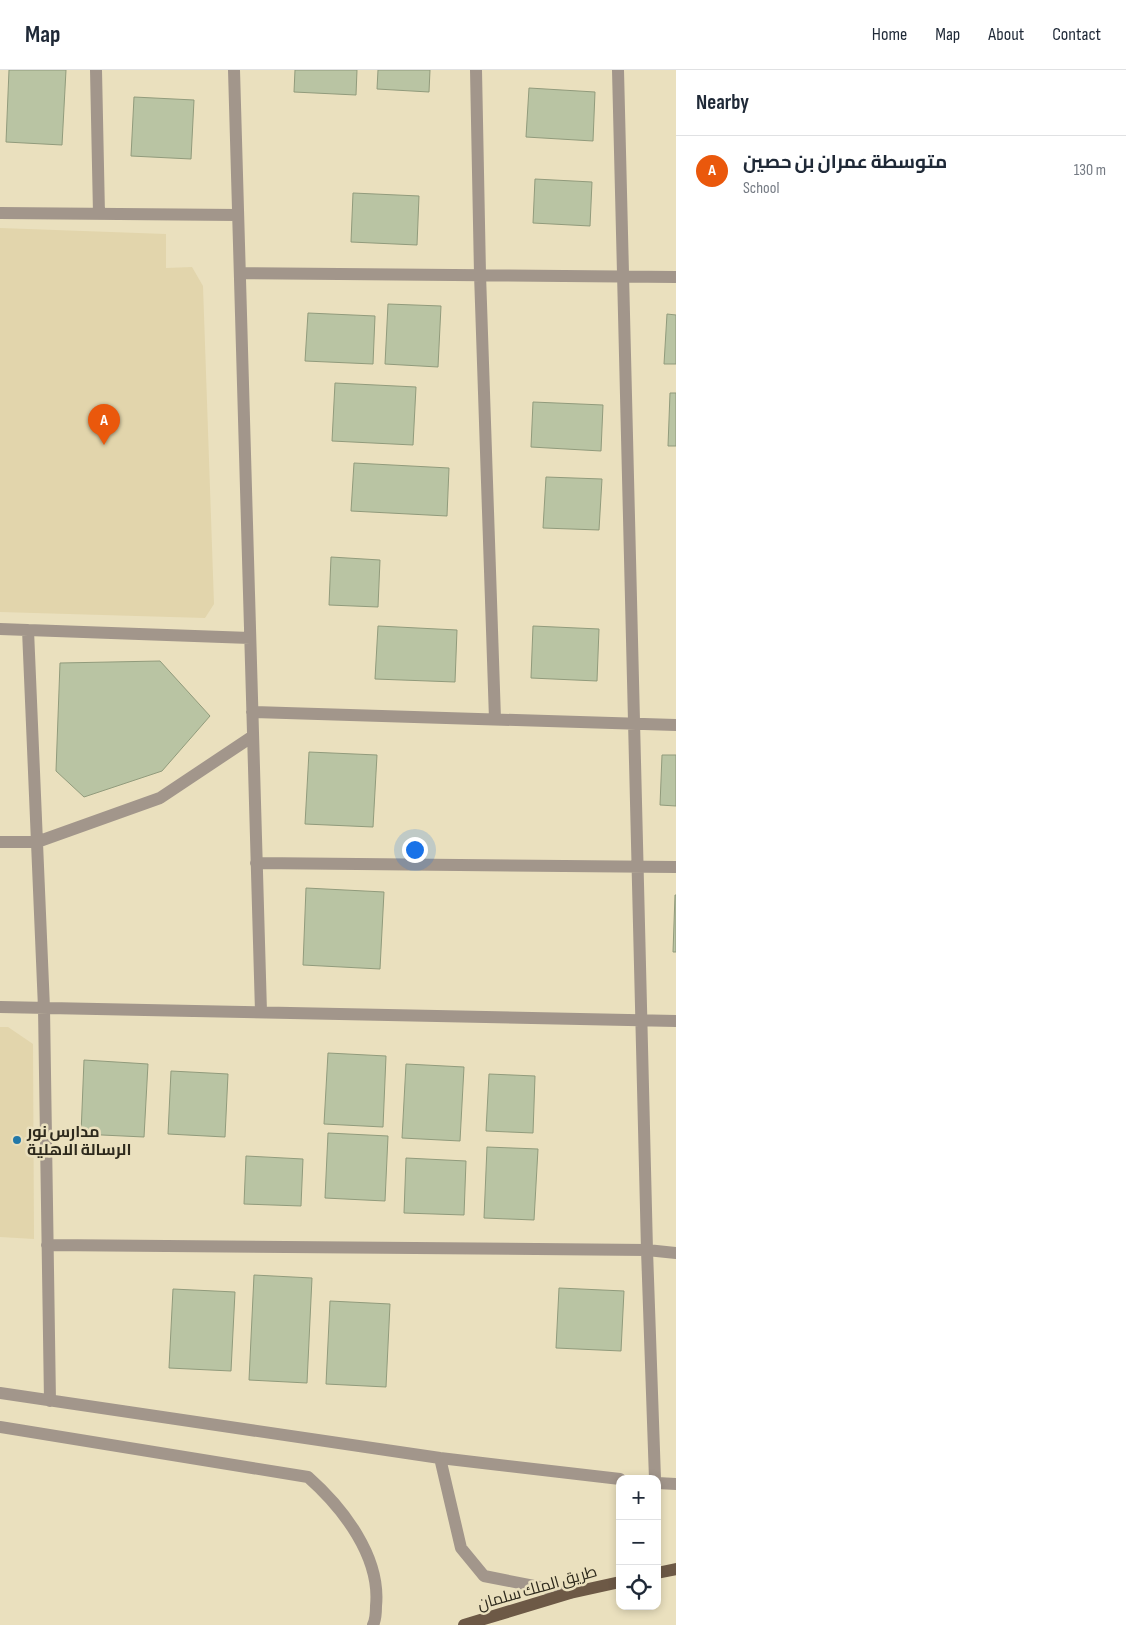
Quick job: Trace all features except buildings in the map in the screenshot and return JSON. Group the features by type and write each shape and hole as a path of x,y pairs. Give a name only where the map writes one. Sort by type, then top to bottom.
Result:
{"main road":[{"path":"661,1572 676,1569"},
{"name":"طريق الملك سلمان","path":"464,1625 570,1593 616,1583"}],"street":[{"path":"96,70 99,214"},
{"path":"234,70 261,1012"},
{"path":"476,70 480,274 495,720"},
{"path":"618,70 647,1250 655,1475"},
{"path":"0,213 238,214"},
{"path":"240,273 623,275 676,277"},
{"path":"0,629 250,638"},
{"path":"28,630 44,1008 50,1401"},
{"path":"252,712 676,725"},
{"path":"0,842 37,842 160,798 253,736"},
{"path":"256,863 676,867"},
{"path":"0,1007 676,1021"},
{"path":"47,1245 647,1250 676,1253"},
{"path":"0,1393 440,1458 616,1479"},
{"path":"0,1427 308,1477 327,1494 353,1527 368,1556 378,1591 373,1625"},
{"path":"440,1458 461,1548 484,1576 570,1593"},
{"path":"661,1484 676,1484"}],"shaded area":[{"path":"0,228 166,234 166,268 192,267 203,286 214,604 205,618 0,612"},
{"name":"مدارس نور الرسالة الاهلية","path":"0,1027 8,1027 33,1044 34,1239 0,1237"}],"place":[{"name":"متوسطة عمران بن حصين","path":"104,445"},
{"name":"مدارس نور الرسالة الاهلية","path":"17,1140"}]}
